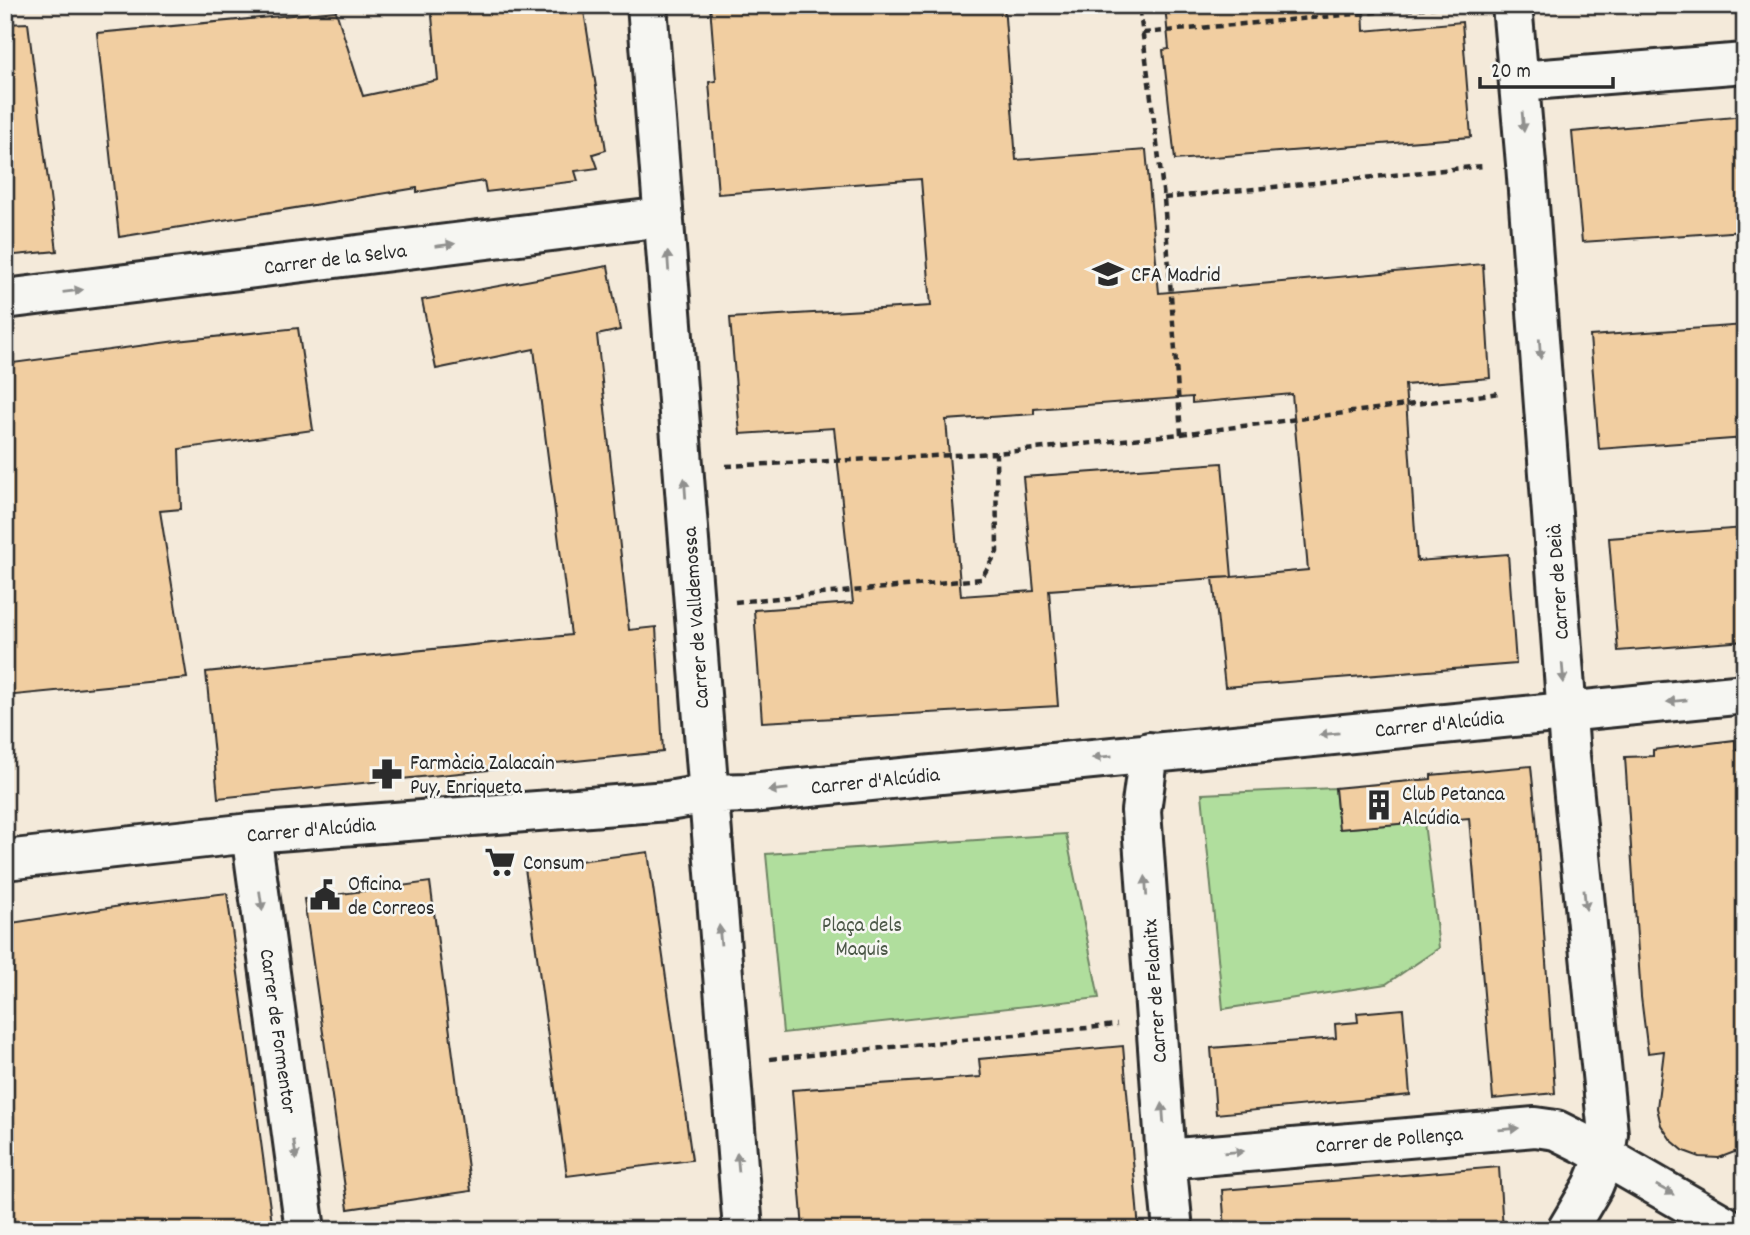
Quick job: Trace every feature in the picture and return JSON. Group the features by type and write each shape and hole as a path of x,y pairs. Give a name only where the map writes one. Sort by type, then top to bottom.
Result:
{"street":[{"name":"Carrer de Valldemossa","path":"647,5 743,1230"},
{"name":"Carrer de Deià","path":"1512,5 1570,755 1608,1124 1605,1157"},
{"path":"1519,81 1745,63"},
{"name":"Carrer de la Selva","path":"5,299 664,217"},
{"name":"Carrer d'Alcúdia","path":"5,860 251,833 668,801 709,794 751,793 1745,694"},
{"name":"Carrer de Felanitx","path":"1149,752 1141,811 1173,1230"},
{"name":"Carrer de Formentor","path":"251,833 306,1230"},
{"name":"Carrer de Pollença","path":"1166,1159 1535,1127 1556,1130 1582,1143 1733,1230"},
{"path":"1567,1230 1605,1157"}],"path":[{"path":"1139,5 1164,198 1181,434"},
{"path":"1143,33 1457,5"},
{"path":"1164,198 1491,165"},
{"path":"714,467 996,453 1181,434 1508,392"},
{"path":"729,603 981,579 997,552 996,453"},
{"path":"762,1060 1126,1024"}],"green space":[{"path":"1335,788 1339,829 1424,822 1439,948 1386,984 1223,1009 1202,794"},
{"name":"Plaça dels Maquis","path":"1066,834 1099,998 783,1033 766,854"}],"building":[{"path":"431,5 583,5 606,150 593,154 598,168 575,171 578,181 486,192 484,181 417,192 417,188 119,237 97,33 336,11 363,96 438,80"},
{"path":"710,5 1004,5 1016,160 1146,150 1159,293 1483,264 1490,378 1405,385 1417,561 1508,554 1516,664 1225,687 1213,578 1049,590 1058,706 762,722 754,610 853,603 834,428 740,434 730,318 931,306 921,179 718,194 709,82 716,81","holes":["1292,394 1308,570 1232,577 1222,463 1023,477 1034,591 961,596 946,420 1034,414 1034,409 1192,397 1192,403"]},
{"path":"1165,5 1363,5 1364,31 1462,22 1471,137 1175,160 1163,50 1169,49"},
{"path":"28,23 57,251 5,256 5,24"},
{"path":"1745,116 1745,231 1582,242 1572,132"},
{"path":"608,266 620,330 597,335 629,630 656,627 663,752 218,798 206,672 571,635 534,349 436,369 422,300"},
{"path":"1745,325 1745,438 1599,449 1590,336"},
{"path":"298,328 313,430 179,449 181,509 160,511 187,678 5,696 5,364"},
{"path":"1745,528 1745,641 1618,651 1609,538"},
{"path":"1735,740 1735,749 1745,748 1745,1148 1719,1158 1700,1157 1684,1151 1671,1140 1661,1125 1657,1108 1664,1051 1648,1053 1641,997 1625,757 1653,756 1653,750"},
{"path":"1531,766 1555,1093 1493,1099 1469,818 1339,829 1335,788 1431,779 1431,775"},
{"path":"648,852 692,1160 567,1176 525,868"},
{"path":"430,882 471,1191 348,1209 304,899"},
{"path":"227,893 273,1230 5,1230 5,924"},
{"path":"1403,1009 1410,1095 1216,1114 1211,1048 1336,1038 1335,1024 1358,1022 1357,1013"},
{"path":"1123,1046 1139,1230 803,1230 792,1090 981,1077 979,1059"},
{"path":"1499,1167 1503,1230 1225,1230 1222,1190"}],"place":[{"name":"CFA Madrid","path":"1108,274"},
{"name":"Farmàcia Zalacain Puy, Enriqueta","path":"387,774"},
{"name":"Club Petanca Alcúdia","path":"1379,805"},
{"name":"Consum","path":"500,862"},
{"name":"Oficina de Correos","path":"325,895"}]}
